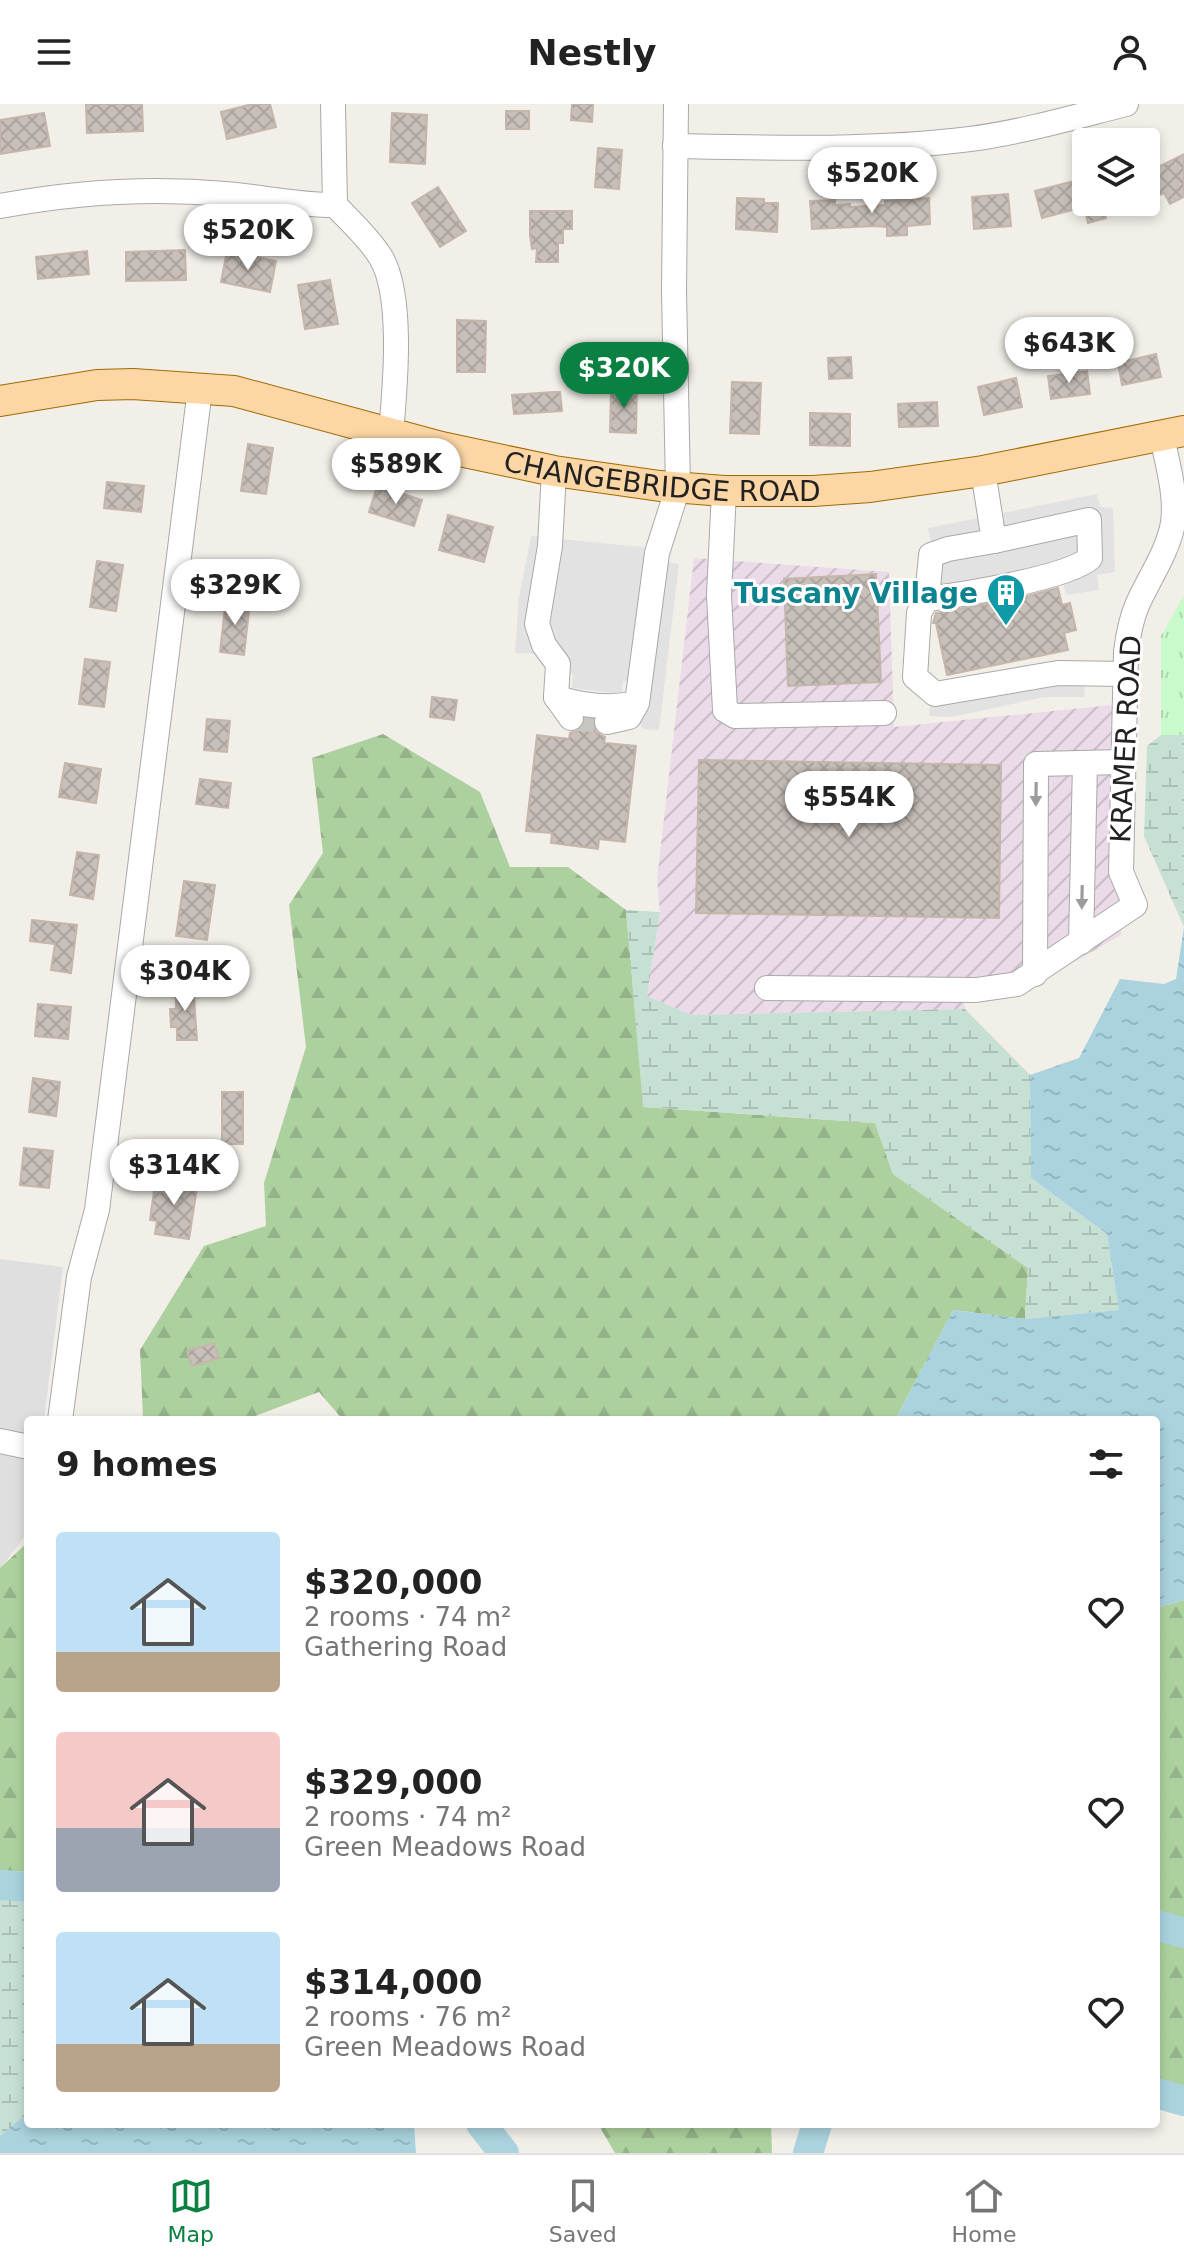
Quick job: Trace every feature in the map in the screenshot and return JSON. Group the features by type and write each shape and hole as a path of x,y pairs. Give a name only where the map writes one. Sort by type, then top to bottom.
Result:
{"main road":[{"name":"CHANGEBRIDGE ROAD","path":"0,401 97,385 200,389 261,397 441,447 562,472 724,491 813,491 870,487 983,471 1173,433"}],"street":[{"path":"333,104 335,205 381,257 393,289 395,383 391,433"},
{"path":"607,722 629,717 637,703 657,553 678,487 674,291 676,104"},
{"path":"675,146 914,144 971,139 1027,129 1126,104"},
{"path":"0,206 51,197 157,191 227,194 299,205 335,205"},
{"path":"61,1416 79,1277 97,1210 200,389"},
{"name":"KRAMER ROAD","path":"1081,942 1135,905 1121,872 1129,628 1173,555 1170,538 1174,502 1173,433"},
{"path":"983,471 994,541"},
{"path":"562,472 537,624 544,645 558,664 556,697 571,718"},
{"path":"724,491 719,595 725,710 735,716 884,713"},
{"path":"927,599 1057,574 1083,565 1090,558 1089,520 931,555 927,599 919,613 915,677 935,694 1058,673 1126,674"},
{"path":"556,697 566,701 620,707 637,703"},
{"path":"1035,974 1036,764 1123,762"},
{"path":"767,988 976,990 1017,984 1081,942 1085,763"},
{"path":"0,1441 24,1444"}],"shaded area":[{"path":"1097,494 1100,507 1113,508 1115,572 1097,575 1099,590 1066,595 1062,578 943,605 928,528"},
{"path":"531,536 642,547 664,561 679,564 659,730 643,729 626,700 628,681 623,681 622,694 572,688 573,674 550,670 539,654 515,653 519,598"},
{"path":"694,558 889,572 894,727 1122,704 1121,935 1025,990 962,989 965,1009 691,1015 647,996 660,912 657,879"},
{"path":"1086,673 1084,697 1044,697 952,717 929,716 932,691"},
{"path":"0,1259 63,1267 44,1416 24,1416 24,1537 0,1569"}],"green space":[{"path":"1184,595 1184,735 1161,735 1161,636"},
{"path":"383,734 480,792 510,867 568,867 626,910 644,1107 875,1123 893,1174 1028,1268 1025,1319 953,1310 897,1416 340,1416 319,1392 256,1416 143,1416 140,1350 204,1246 266,1226 264,1183 306,1047 289,905 323,853 312,758"},
{"path":"1161,735 1184,735 1184,927 1144,836 1147,746"},
{"path":"626,910 660,912 647,996 691,1015 965,1009 1030,1075 1031,1178 1107,1234 1119,1310 1025,1319 1028,1268 893,1174 875,1123 643,1107"},
{"path":"24,1546 24,1872 0,1870 0,1568"},
{"path":"1184,1600 1184,2092 1160,2089 1160,1607"},
{"path":"0,1870 24,1872 24,2118 0,2136"},
{"path":"600,2128 771,2128 772,2153 615,2153"}],"water":[{"path":"1184,927 1184,1600 1160,1607 1160,1416 897,1416 953,1310 1025,1319 1119,1310 1107,1234 1031,1178 1030,1075 1079,1058 1120,979 1164,984 1176,979"},
{"path":"24,2116 24,2128 414,2128 416,2153 0,2153 0,2136"}],"building":[{"path":"86,104 142,104 143,131 87,133"},
{"path":"252,104 270,104 276,127 227,139 221,112"},
{"path":"572,104 593,104 592,122 571,120"},
{"path":"506,111 529,111 529,129 506,129"},
{"path":"44,113 50,146 0,154 0,120"},
{"path":"392,113 427,115 425,164 390,162"},
{"path":"598,148 622,150 619,189 595,187"},
{"path":"1184,154 1184,197 1170,204 1164,193 1160,195 1160,166"},
{"path":"1072,182 1072,210 1042,218 1035,191"},
{"path":"438,187 466,231 440,247 412,203"},
{"path":"1008,194 1011,226 974,229 972,197"},
{"path":"737,198 778,203 777,232 736,229"},
{"path":"929,198 930,224 907,226 907,235 887,236 887,227 875,226 812,229 810,201 835,200 835,205 850,204 850,207"},
{"path":"530,211 572,211 572,229 563,229 563,243 558,243 558,262 536,262 537,248 532,249 530,235"},
{"path":"1086,216 1106,216 1106,218 1088,223"},
{"path":"185,250 186,280 126,281 126,252"},
{"path":"87,251 89,274 38,279 36,257"},
{"path":"227,251 276,261 270,292 221,282"},
{"path":"330,280 338,324 305,329 298,285"},
{"path":"457,320 486,321 485,372 457,372"},
{"path":"1156,354 1161,377 1122,385 1118,363"},
{"path":"851,357 852,378 829,379 828,358"},
{"path":"1087,371 1090,394 1051,399 1048,376"},
{"path":"1016,378 1022,407 984,415 978,387"},
{"path":"623,382 637,382 636,433 610,432 611,393 623,394"},
{"path":"732,382 761,383 759,434 730,433"},
{"path":"560,392 562,411 514,414 512,395"},
{"path":"937,402 938,426 899,427 898,404"},
{"path":"810,413 850,414 850,446 810,445"},
{"path":"248,444 273,448 266,494 241,491"},
{"path":"107,482 144,486 141,512 104,508"},
{"path":"377,486 422,500 414,526 369,512"},
{"path":"448,515 493,527 484,562 439,550"},
{"path":"97,561 123,565 116,611 90,607"},
{"path":"876,574 881,682 788,686 784,579"},
{"name":"Tuscany Village","path":"1058,588 1062,605 1070,603 1076,630 1064,633 1068,650 947,675 936,623 933,623 936,613"},
{"path":"226,599 250,602 244,655 220,652"},
{"path":"85,659 110,662 104,707 79,704"},
{"path":"432,697 457,700 454,720 430,717"},
{"path":"207,719 230,721 227,752 204,750"},
{"path":"586,720 592,720 596,732 605,737 604,743 636,746 625,842 599,839 598,849 551,843 552,833 526,831 537,735 569,739 570,733 580,730"},
{"path":"699,760 1001,765 999,918 696,913"},
{"path":"65,763 101,769 96,803 59,797"},
{"path":"200,779 231,783 228,808 196,804"},
{"path":"77,852 99,855 93,899 70,895"},
{"path":"184,881 215,885 207,940 176,936"},
{"path":"32,920 77,925 71,973 51,970 55,944 30,941"},
{"path":"193,983 197,1040 177,1040 177,1027 171,1027 170,1009 176,1009 176,984"},
{"path":"38,1004 71,1007 68,1039 35,1036"},
{"path":"33,1078 60,1082 56,1116 29,1112"},
{"path":"222,1092 243,1092 243,1144 222,1144"},
{"path":"24,1148 53,1151 49,1188 20,1185"},
{"path":"164,1176 198,1181 189,1239 155,1234 157,1221 150,1220 154,1191 161,1192"},
{"path":"214,1343 219,1358 192,1366 187,1351"}],"waterway":[{"path":"0,1885 24,1887"},
{"path":"1160,1926 1184,1933"},
{"path":"1160,2094 1184,2101"},
{"path":"484,2128 504,2153"},
{"path":"808,2153 816,2128"}],"tunnel":[{"path":"571,718 607,722"}],"place":[{"name":"Tuscany Village","path":"1006,627"}]}
